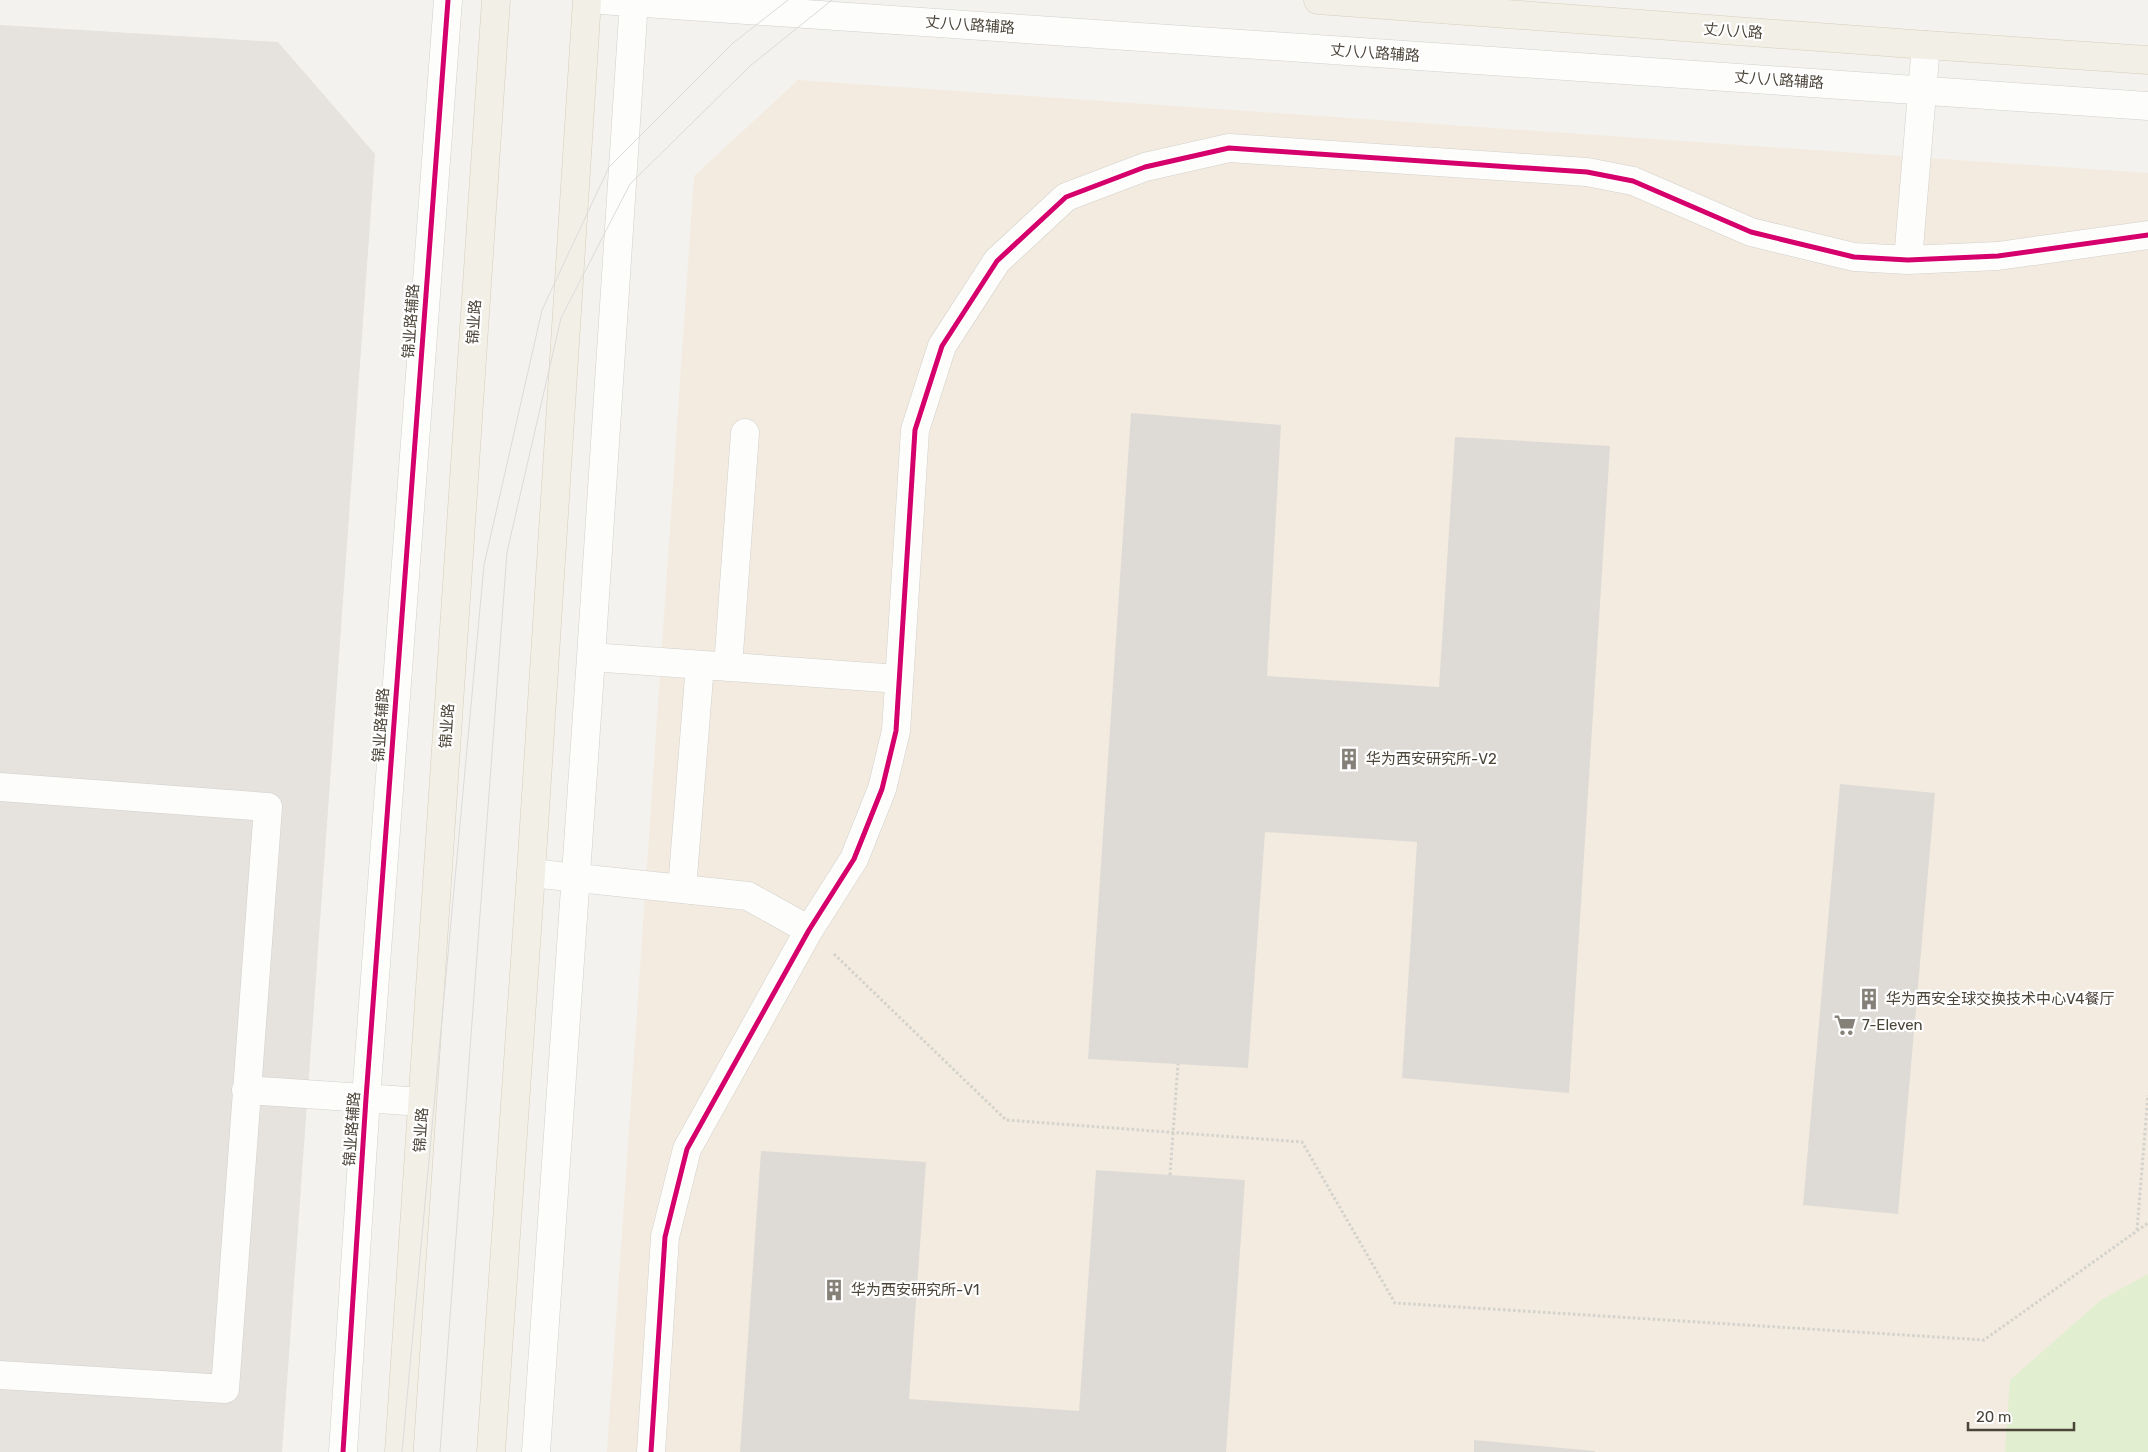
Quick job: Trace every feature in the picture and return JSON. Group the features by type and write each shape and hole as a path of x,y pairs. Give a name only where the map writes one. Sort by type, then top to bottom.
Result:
{"main road":[{"name":"锦业路","path":"399,1452 496,0"},
{"path":"491,1452 531,873 587,0"},
{"name":"丈八八路","path":"1318,0 2148,60"}],"street":[{"name":"锦业路辅路","path":"343,1452 366,1098 448,0"},
{"name":"丈八八路辅路","path":"601,0 2148,106"},
{"path":"536,1452 634,1"},
{"path":"1908,260 1926,45"},
{"path":"651,1452 665,1238 687,1149 809,930 854,859 882,789 896,732 915,430 942,346 997,261 1066,197 1144,167 1229,148 1577,171 1633,181 1751,232 1854,257 1908,260 1998,256 2148,235"},
{"path":"728,667 745,433"},
{"path":"591,657 899,679"},
{"path":"682,889 700,666"},
{"path":"0,787 268,807 225,1389 0,1375"},
{"path":"531,873 748,896 809,930"},
{"path":"246,1090 422,1102"}],"path":[{"path":"809,930 1006,1120 1302,1142 1394,1303 1984,1340 2148,1223"},
{"path":"1170,1175 1178,1064"},
{"path":"2137,1230 2148,1095"}],"shaded area":[{"path":"0,25 278,42 375,154 282,1452 0,1452"},
{"path":"798,80 2148,173 2148,1452 607,1452 694,176"}],"green space":[{"path":"2148,1274 2148,1452 2005,1452 2010,1380 2101,1300"}],"building":[{"name":"华为西安研究所-V2","path":"1131,413 1281,425 1267,676 1439,687 1455,437 1610,446 1569,1093 1402,1078 1417,842 1265,832 1248,1068 1088,1059"},
{"name":"华为西安全球交换技术中心V4餐厅","path":"1840,784 1935,793 1898,1214 1803,1205"},
{"name":"华为西安研究所-V1","path":"761,1151 926,1162 909,1399 1079,1411 1096,1170 1245,1180 1226,1452 740,1452"},
{"path":"1474,1440 1595,1451 1595,1452 1474,1452"}],"tram line":[{"path":"402,1452 484,565 542,310 609,167 733,43 788,0"},
{"path":"440,1452 507,552 561,318 630,184 750,66 832,0"}],"cycle path":[{"path":"343,1452 366,1098 448,0"},
{"path":"651,1452 665,1237 687,1149 809,930 854,859 882,789 896,731 915,430 942,346 997,261 1066,197 1145,167 1229,148 1587,172 1633,181 1751,232 1854,257 1908,260 1998,256 2148,235"}],"place":[{"name":"华为西安研究所-V2","path":"1349,759"},
{"name":"华为西安全球交换技术中心V4餐厅","path":"1869,999"},
{"name":"7-Eleven","path":"1845,1025"},
{"name":"华为西安研究所-V1","path":"834,1290"}]}
